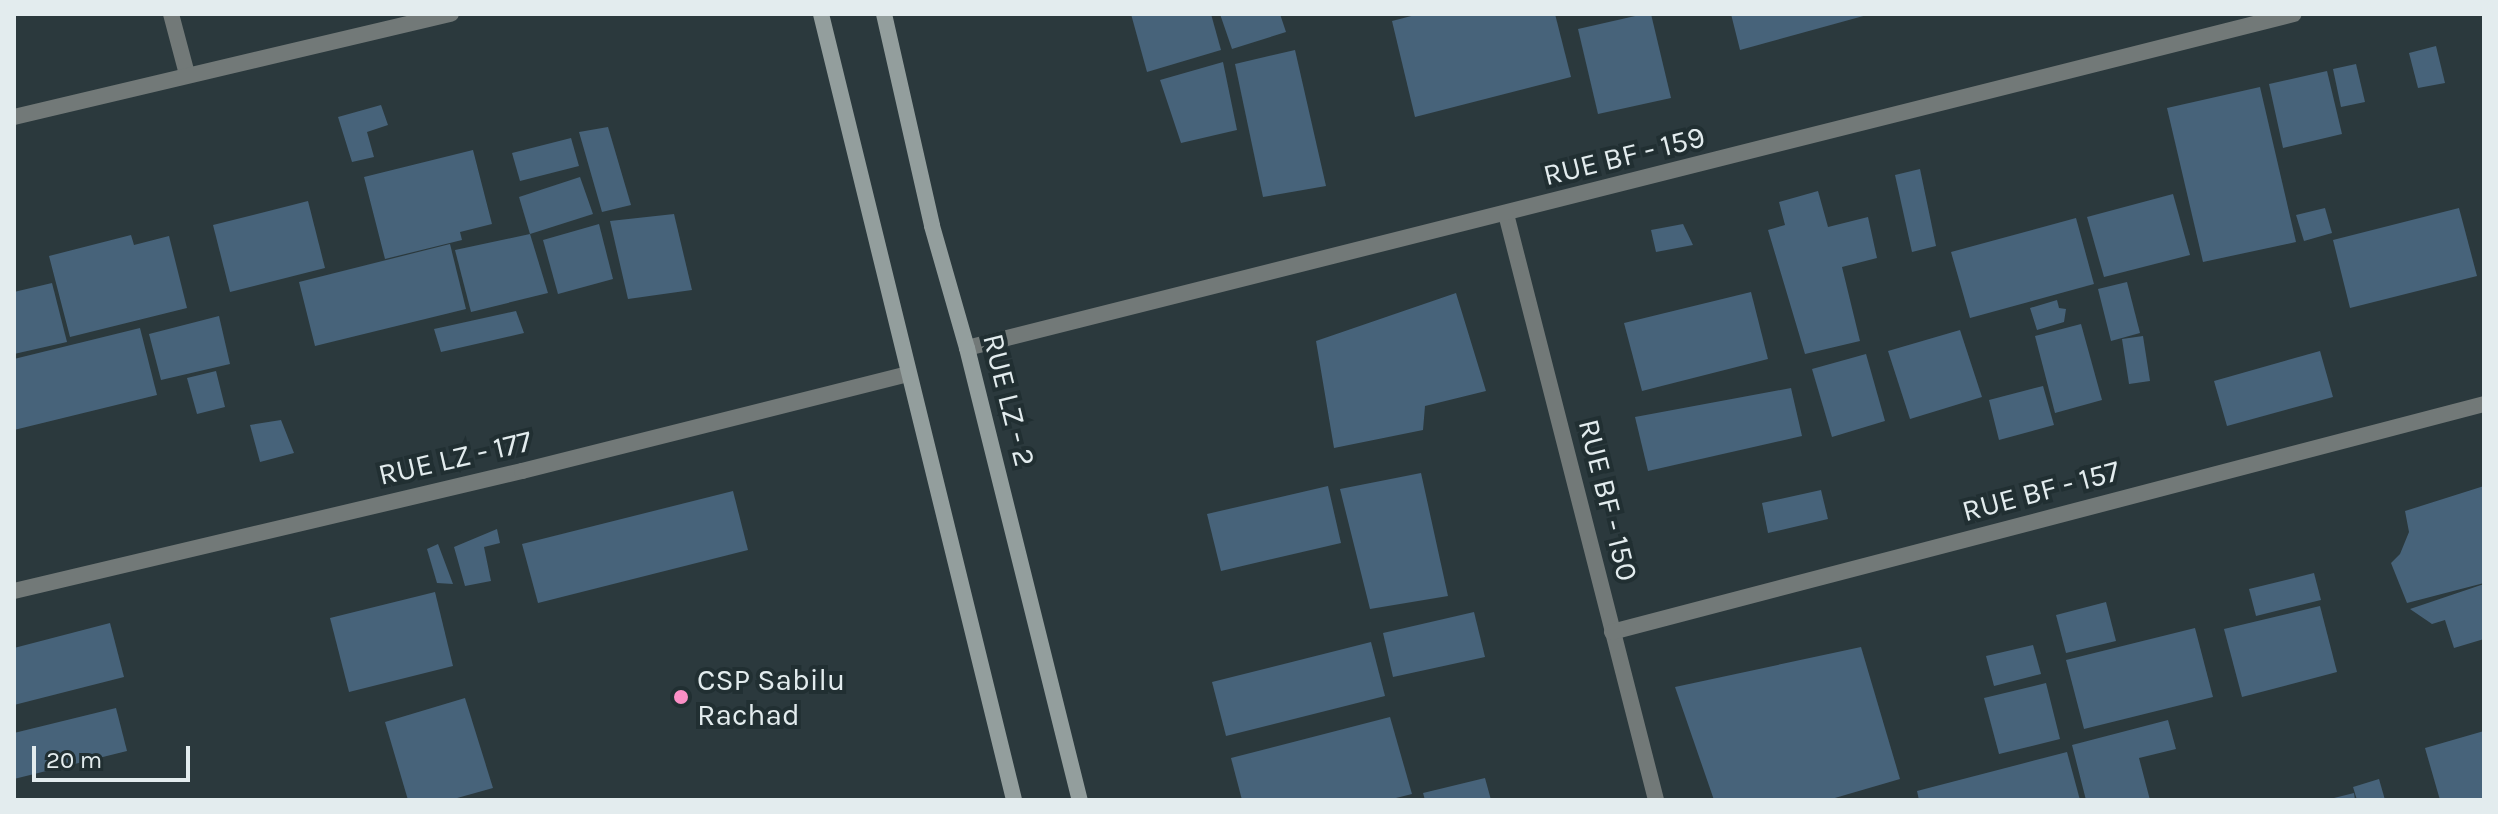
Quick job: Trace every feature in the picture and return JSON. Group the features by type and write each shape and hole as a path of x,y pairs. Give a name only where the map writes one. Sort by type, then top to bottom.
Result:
{"main road":[{"path":"821,14 1014,800"},
{"name":"RUE LZ - 2","path":"884,14 932,226 967,348 1080,800"}],"street":[{"path":"171,14 187,74"},
{"path":"14,117 451,14"},
{"name":"RUE BF - 159","path":"967,348 2294,14"},
{"name":"RUE BF - 150","path":"1506,214 1656,800"},
{"name":"RUE LZ - 177","path":"14,591 522,471 908,374"},
{"name":"RUE BF - 157","path":"1612,632 2484,404"}],"building":[{"path":"1131,14 1211,14 1221,50 1147,72"},
{"path":"1220,14 1280,14 1286,32 1232,49"},
{"path":"1419,14 1555,14 1571,77 1415,117 1392,21"},
{"path":"1651,14 1671,98 1598,114 1578,29"},
{"path":"1731,14 1867,14 1867,15 1740,50"},
{"path":"2436,46 2445,83 2418,88 2409,53"},
{"path":"1295,50 1326,186 1263,197 1235,64"},
{"path":"1223,62 1237,130 1181,143 1160,80"},
{"path":"2356,64 2365,102 2341,107 2333,69"},
{"path":"2327,71 2342,134 2283,148 2269,84"},
{"path":"2260,87 2296,242 2203,262 2167,108"},
{"path":"381,105 388,125 367,132 374,157 352,162 338,117"},
{"path":"608,127 631,205 602,212 579,132"},
{"path":"571,138 579,166 520,181 512,153"},
{"path":"473,150 492,224 460,232 462,240 385,259 364,177"},
{"path":"1920,169 1936,246 1912,252 1895,175"},
{"path":"580,177 593,214 530,234 519,197"},
{"path":"1818,191 1828,227 1868,217 1877,258 1842,267 1860,341 1805,354 1768,230 1785,225 1779,202"},
{"path":"2173,194 2190,255 2104,277 2087,217"},
{"path":"308,201 325,268 230,292 213,225"},
{"path":"2325,208 2332,233 2304,241 2296,215"},
{"path":"2459,208 2477,276 2350,308 2333,240"},
{"path":"674,214 692,290 628,299 610,221"},
{"path":"2076,218 2094,284 1970,318 1951,252"},
{"path":"599,224 613,279 558,294 543,240"},
{"path":"1683,224 1693,245 1656,252 1651,230"},
{"path":"530,234 548,293 471,312 455,250"},
{"path":"131,235 134,245 169,236 187,308 70,337 49,256"},
{"path":"450,244 466,309 315,346 299,282"},
{"path":"2127,282 2140,333 2111,341 2098,289"},
{"path":"52,283 67,342 14,354 14,292"},
{"path":"1751,292 1768,359 1642,391 1624,323"},
{"path":"1456,293 1486,391 1425,406 1423,430 1334,448 1316,341"},
{"path":"2057,300 2059,308 2066,309 2064,322 2037,330 2030,308"},
{"path":"516,311 524,333 441,352 434,329"},
{"path":"219,316 230,364 161,380 149,334"},
{"path":"2081,324 2102,400 2055,413 2035,336"},
{"path":"140,328 157,395 14,430 14,359"},
{"path":"1960,330 1982,397 1910,419 1888,351"},
{"path":"2143,336 2150,381 2129,384 2122,339"},
{"path":"2320,351 2333,397 2227,426 2214,381"},
{"path":"1866,354 1885,421 1832,437 1812,369"},
{"path":"216,371 225,407 197,414 187,378"},
{"path":"2043,386 2054,425 1999,440 1989,400"},
{"path":"1791,388 1802,436 1648,471 1635,417"},
{"path":"281,420 294,453 260,462 250,425"},
{"path":"1421,473 1448,596 1370,609 1340,489"},
{"path":"1328,486 1341,543 1221,571 1207,514"},
{"path":"2484,486 2484,583 2407,603 2391,563 2400,554 2409,532 2405,511"},
{"path":"1821,490 1828,519 1768,533 1762,503"},
{"path":"733,491 748,550 538,603 522,544"},
{"path":"497,529 500,543 484,547 491,581 465,586 454,547"},
{"path":"438,544 453,584 437,583 427,549"},
{"path":"2314,573 2321,600 2256,616 2249,589"},
{"path":"2484,584 2484,639 2454,648 2445,620 2432,624 2410,609"},
{"path":"435,592 453,666 349,692 330,618"},
{"path":"2106,602 2116,641 2066,653 2056,615"},
{"path":"2320,606 2337,672 2242,697 2224,629"},
{"path":"1474,612 1485,657 1393,677 1383,633"},
{"path":"110,623 124,677 14,705 14,648"},
{"path":"2195,628 2213,697 2084,729 2066,660"},
{"path":"1371,642 1385,696 1226,736 1212,682"},
{"path":"2033,645 2041,674 1994,686 1986,656"},
{"path":"1861,647 1900,779 1828,800 1714,800 1675,687"},
{"path":"2046,683 2060,739 1999,754 1984,698"},
{"path":"465,698 493,788 450,800 408,800 385,722"},
{"path":"116,708 127,751 14,779 14,733"},
{"path":"1390,717 1412,794 1388,800 1242,800 1231,758"},
{"path":"2168,720 2176,749 2139,758 2150,800 2086,800 2072,745"},
{"path":"2484,731 2484,800 2440,800 2425,748"},
{"path":"2067,752 2080,800 1919,800 1917,791"},
{"path":"1485,778 1491,800 1425,800 1423,793"},
{"path":"2379,779 2385,800 2357,800 2353,787"},
{"path":"2354,793 2355,800 2330,800 2330,799"}],"place":[{"name":"CSP Sabilu Rachad","path":"681,697"}]}
